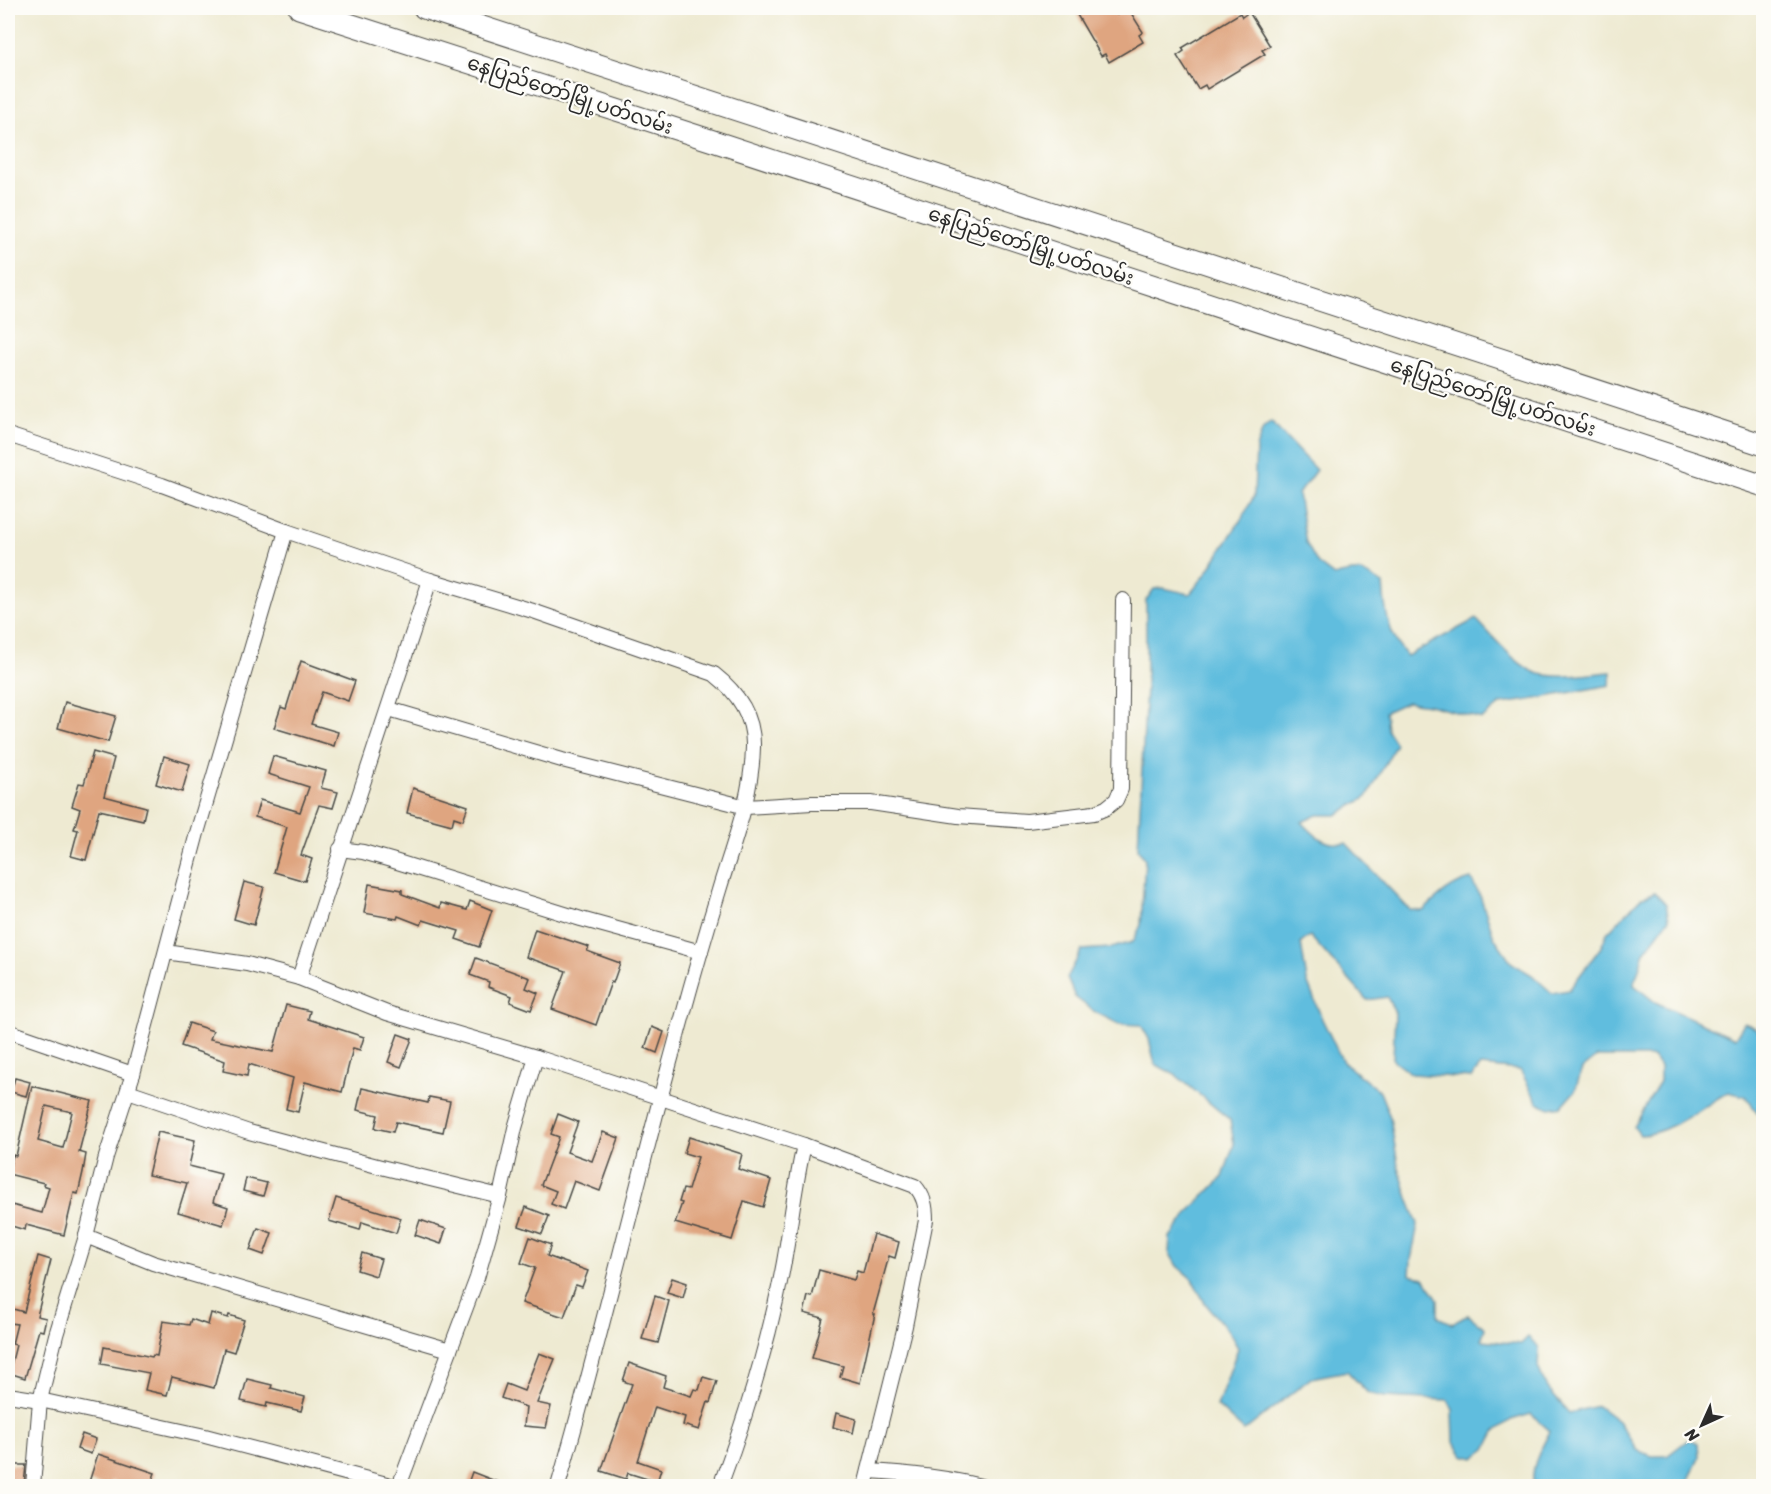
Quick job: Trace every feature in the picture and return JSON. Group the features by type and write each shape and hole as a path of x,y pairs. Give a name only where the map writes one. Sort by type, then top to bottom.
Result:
{"main road":[{"name":"နေပြည်တော်မြို့ပတ်လမ်း","path":"299,8 710,140 1764,486"},
{"path":"424,8 1764,445"}],"street":[{"path":"8,435 162,485 286,531 430,580 533,611 714,674 730,686 744,705 751,726 753,746 746,807 701,952 587,1390 558,1486"},
{"path":"33,1486 40,1400 56,1335 86,1236 106,1157 133,1074 197,833 286,531"},
{"path":"299,978 430,580"},
{"path":"389,709 562,760 746,807 812,803 871,803 958,816 1028,821 1094,813 1106,808 1116,800 1121,789 1123,600"},
{"path":"340,849 372,855 580,919 701,952"},
{"path":"166,952 246,964 299,978 387,1013 536,1057 804,1145 915,1186 921,1193 926,1207 926,1220 905,1326 865,1486"},
{"path":"8,1031 133,1074"},
{"path":"399,1486 477,1278 500,1196 515,1128 536,1057"},
{"path":"128,1091 249,1132 500,1196"},
{"path":"720,1486 739,1436 758,1371 784,1263 804,1145"},
{"path":"86,1236 153,1263 450,1350"},
{"path":"8,1395 206,1437 394,1486"},
{"path":"869,1471 913,1473 981,1486"}],"water":[{"path":"1271,422 1316,470 1298,494 1306,543 1318,564 1334,576 1360,572 1383,584 1392,631 1407,656 1476,619 1497,642 1531,671 1566,676 1611,672 1610,685 1501,704 1482,719 1429,705 1407,702 1385,712 1387,730 1396,744 1367,797 1336,815 1317,815 1302,822 1327,842 1346,843 1410,910 1423,911 1451,888 1471,879 1481,898 1494,937 1512,963 1532,975 1552,993 1569,990 1601,947 1607,933 1641,898 1655,892 1666,904 1669,919 1644,952 1634,985 1655,1002 1735,1038 1744,1023 1756,1029 1763,1038 1764,1049 1758,1061 1763,1066 1763,1120 1745,1096 1728,1092 1673,1125 1651,1134 1640,1135 1634,1127 1660,1081 1660,1067 1653,1057 1597,1057 1582,1069 1575,1091 1562,1106 1550,1108 1538,1103 1520,1070 1481,1066 1471,1078 1412,1074 1393,1060 1395,1013 1387,997 1367,1000 1310,936 1301,943 1307,981 1343,1062 1380,1092 1390,1117 1398,1165 1418,1224 1410,1275 1424,1278 1438,1299 1438,1317 1452,1324 1468,1315 1485,1328 1481,1340 1521,1344 1528,1337 1539,1347 1538,1367 1547,1388 1569,1413 1598,1406 1618,1421 1637,1450 1651,1456 1667,1456 1689,1439 1698,1443 1699,1458 1686,1486 1534,1486 1535,1465 1550,1431 1531,1414 1511,1420 1495,1432 1486,1449 1474,1458 1463,1455 1454,1442 1453,1410 1448,1400 1385,1397 1368,1393 1347,1371 1311,1378 1244,1431 1217,1406 1238,1348 1229,1332 1205,1303 1192,1279 1177,1266 1169,1252 1170,1237 1192,1208 1223,1177 1234,1144 1230,1120 1177,1076 1155,1064 1149,1039 1141,1025 1119,1024 1095,1012 1075,997 1067,978 1082,950 1111,948 1133,942 1141,925 1145,859 1138,849 1146,687 1146,600 1154,589 1163,588 1190,594 1205,575 1254,496 1256,448 1263,429"}],"building":[{"path":"1073,8 1113,8 1117,15 1128,8 1143,32 1139,35 1143,42 1109,62 1105,54 1101,56"},
{"path":"1249,12 1270,46 1262,50 1265,54 1207,89 1205,85 1198,89 1177,56 1184,51 1182,48 1240,13 1242,17"},
{"path":"301,661 355,681 348,701 322,692 311,724 338,732 334,746 274,728 281,707 286,709"},
{"path":"65,702 116,716 108,742 58,728"},
{"path":"93,752 114,758 104,796 146,807 143,820 99,810 86,860 71,856 78,830 74,829 80,809 72,806 79,783 84,784"},
{"path":"164,756 190,764 182,792 156,784"},
{"path":"273,756 326,771 321,788 338,792 333,808 319,805 301,855 312,859 305,881 274,872 287,827 255,817 260,800 300,812 309,787 268,774"},
{"path":"413,788 468,806 463,820 454,817 452,825 407,813"},
{"path":"244,882 264,887 254,925 234,919"},
{"path":"369,884 402,890 402,894 440,908 441,903 467,910 470,901 492,910 479,947 456,939 459,931 423,920 421,925 398,916 397,919 364,913"},
{"path":"535,929 589,947 587,951 620,963 596,1025 552,1009 566,971 526,957"},
{"path":"476,958 530,978 526,988 538,993 531,1010 510,1002 512,996 488,987 489,982 470,975"},
{"path":"286,1005 310,1011 308,1019 364,1037 360,1050 353,1048 342,1092 305,1082 298,1112 286,1109 293,1078 249,1064 247,1076 223,1071 225,1061 181,1046 189,1023 213,1031 210,1039 273,1052"},
{"path":"652,1027 664,1032 657,1053 645,1048"},
{"path":"398,1034 412,1039 401,1067 388,1062"},
{"path":"15,1078 30,1082 26,1096 11,1092"},
{"path":"32,1086 92,1101 79,1152 86,1154 83,1172 78,1194 74,1193 64,1235 26,1225 25,1230 8,1225 8,1204 42,1213 49,1187 43,1185 44,1183 8,1174 13,1155 16,1156","holes":["46,1106 72,1112 63,1148 38,1141"]},
{"path":"362,1088 428,1103 429,1097 450,1101 443,1132 396,1122 393,1132 375,1128 378,1115 357,1110"},
{"path":"558,1114 578,1122 567,1152 592,1161 603,1132 619,1138 600,1191 574,1181 564,1209 551,1204 556,1191 541,1185 559,1137 551,1134"},
{"path":"158,1132 195,1140 189,1166 221,1174 213,1202 228,1207 223,1225 178,1212 187,1183 148,1175"},
{"path":"689,1137 742,1154 738,1169 771,1180 763,1207 744,1201 732,1240 675,1223 682,1203 679,1202 683,1189 688,1190 698,1157 684,1153"},
{"path":"246,1178 267,1183 263,1196 243,1191"},
{"path":"336,1198 401,1218 396,1233 362,1222 360,1230 329,1221"},
{"path":"526,1207 549,1216 542,1234 519,1226"},
{"path":"420,1220 446,1229 441,1244 415,1235"},
{"path":"258,1228 272,1233 264,1255 250,1250"},
{"path":"873,1234 899,1242 895,1258 889,1256 873,1314 875,1314 860,1383 840,1377 843,1366 812,1358 823,1318 804,1313 808,1296 812,1297 819,1270 854,1280 857,1271 863,1273"},
{"path":"530,1237 551,1245 547,1256 588,1271 582,1287 576,1285 564,1317 522,1303 535,1268 521,1263"},
{"path":"362,1253 381,1259 376,1276 357,1270"},
{"path":"38,1256 51,1260 37,1316 46,1318 43,1331 39,1330 25,1378 9,1373 16,1345 12,1344 17,1324 9,1323 13,1309 24,1312"},
{"path":"672,1278 687,1283 683,1298 667,1293"},
{"path":"655,1296 669,1301 658,1343 642,1339"},
{"path":"211,1313 244,1320 234,1352 224,1349 214,1388 172,1377 167,1395 145,1390 149,1373 101,1364 104,1347 152,1357 157,1356 163,1321 189,1325 191,1319 208,1325"},
{"path":"539,1353 555,1359 537,1403 551,1406 546,1428 524,1426 526,1407 501,1398 506,1384 524,1391"},
{"path":"629,1363 666,1376 663,1387 691,1396 694,1389 699,1390 703,1377 717,1381 699,1430 683,1425 685,1417 655,1407 638,1461 661,1469 657,1482 628,1473 626,1479 601,1471 632,1384 623,1381"},
{"path":"247,1379 305,1397 301,1411 267,1403 266,1407 241,1401"},
{"path":"836,1413 856,1419 853,1433 833,1427"},
{"path":"82,1434 96,1439 91,1454 77,1449"},
{"path":"98,1454 155,1473 150,1486 130,1486 112,1481 110,1486 105,1486 89,1482"},
{"path":"8,1465 26,1465 24,1484 8,1483"},
{"path":"472,1472 508,1486 467,1486"}]}
